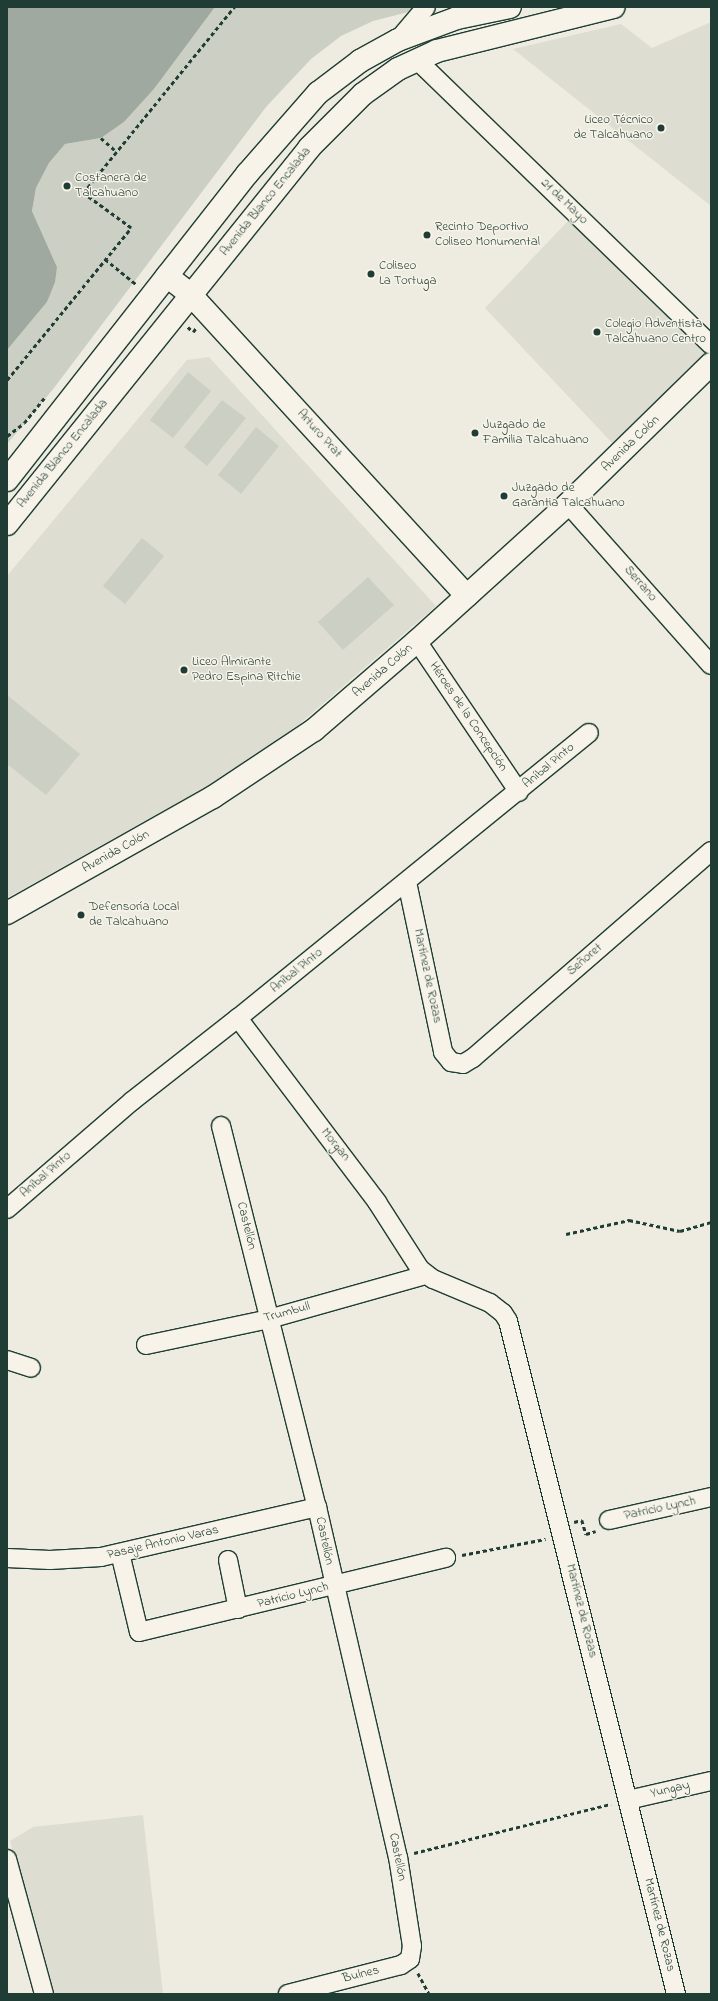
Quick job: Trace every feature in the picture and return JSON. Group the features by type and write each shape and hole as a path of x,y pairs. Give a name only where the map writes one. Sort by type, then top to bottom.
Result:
{"main road":[{"path":"7,480 151,296 300,111 338,76 398,40 474,10 510,7"},
{"name":"Avenida Blanco Encalada","path":"7,524 309,148 341,113 380,81 417,60 473,41 614,7"},
{"name":"Arturo Prat","path":"167,276 191,295 467,596"},
{"name":"Avenida Colón","path":"7,913 249,775 314,730 417,642 568,504 711,364"}],"street":[{"path":"398,40 426,7"},
{"name":"21 de Mayo","path":"417,60 711,345"},
{"name":"Serrano","path":"568,504 711,665"},
{"name":"Héroes de la Concepción","path":"417,642 519,792"},
{"name":"Aníbal Pinto","path":"7,1209 132,1101 238,1018 519,792 589,733"},
{"name":"Señoret","path":"457,1064 473,1058 711,851"},
{"name":"Martínez de Rozas","path":"407,882 443,1052 446,1058 457,1064"},
{"name":"Morgan","path":"238,1018 349,1162 377,1202 413,1261 426,1275"},
{"name":"Castellón","path":"221,1126 317,1508 398,1857 412,1946 410,1958"},
{"name":"Martínez de Rozas","path":"426,1275 490,1303 503,1313 508,1321 676,1994"},
{"name":"Trumbull","path":"146,1345 269,1319 426,1275"},
{"path":"7,1360 31,1368"},
{"name":"Patricio Lynch","path":"602,1524 711,1497"},
{"name":"Pasaje Antonio Varas","path":"7,1558 50,1560 120,1553 317,1508"},
{"name":"Patricio Lynch","path":"120,1553 138,1632 446,1558"},
{"path":"228,1560 238,1609"},
{"name":"Yungay","path":"628,1800 711,1781"},
{"path":"7,1859 44,1994"},
{"name":"Bulnes","path":"288,1994 401,1965 410,1958"}],"path":[{"path":"7,380 131,228 83,193 234,7"},
{"path":"101,138 116,151"},
{"path":"105,259 151,296"},
{"path":"566,1234 629,1220 680,1231 711,1222"},
{"path":"446,1558 577,1532 574,1522 582,1520 586,1534 596,1531 602,1524"},
{"path":"398,1857 628,1800"},
{"path":"410,1958 429,1994"}],"shaded area":[{"path":"7,7 215,7 154,89 124,122 101,138 65,144 49,163 36,188 32,211 57,267 55,282 47,302 7,350"},
{"path":"215,7 428,7 373,21 341,36 311,59 266,107 54,388 7,444 7,350 47,302 57,267 32,211 36,188 49,163 65,144 101,138 124,122 154,89"},
{"name":"Liceo Técnico de Talcahuano","path":"711,22 711,206 513,49 621,24 652,48"},
{"name":"Colegio Adventista Talcahuano Centro","path":"569,220 710,356 616,447 485,308"},
{"name":"Liceo Almirante Pedro Espina Ritchie","path":"209,357 436,606 288,734 215,782 7,898 7,576 187,360"},
{"path":"188,372 211,391 173,438 150,420"},
{"path":"222,400 246,418 207,466 184,447"},
{"path":"256,427 279,446 241,494 218,475"},
{"path":"142,538 164,556 125,604 103,586"},
{"path":"368,577 394,605 343,650 318,622"},
{"path":"7,695 80,754 46,795 7,764"},
{"path":"143,1815 163,1994 55,1994 10,1841 33,1827"}],"place":[{"name":"Liceo Técnico de Talcahuano","path":"661,128"},
{"name":"Costanera de Talcahuano","path":"67,186"},
{"name":"Recinto Deportivo Coliseo Monumental","path":"427,235"},
{"name":"Coliseo La Tortuga","path":"371,274"},
{"name":"Colegio Adventista Talcahuano Centro","path":"597,332"},
{"name":"Juzgado de Familia Talcahuano","path":"475,433"},
{"name":"Juzgado de Garantia Talcahuano","path":"504,496"},
{"name":"Liceo Almirante Pedro Espina Ritchie","path":"184,670"},
{"name":"Defensoría Local de Talcahuano","path":"81,915"}]}
